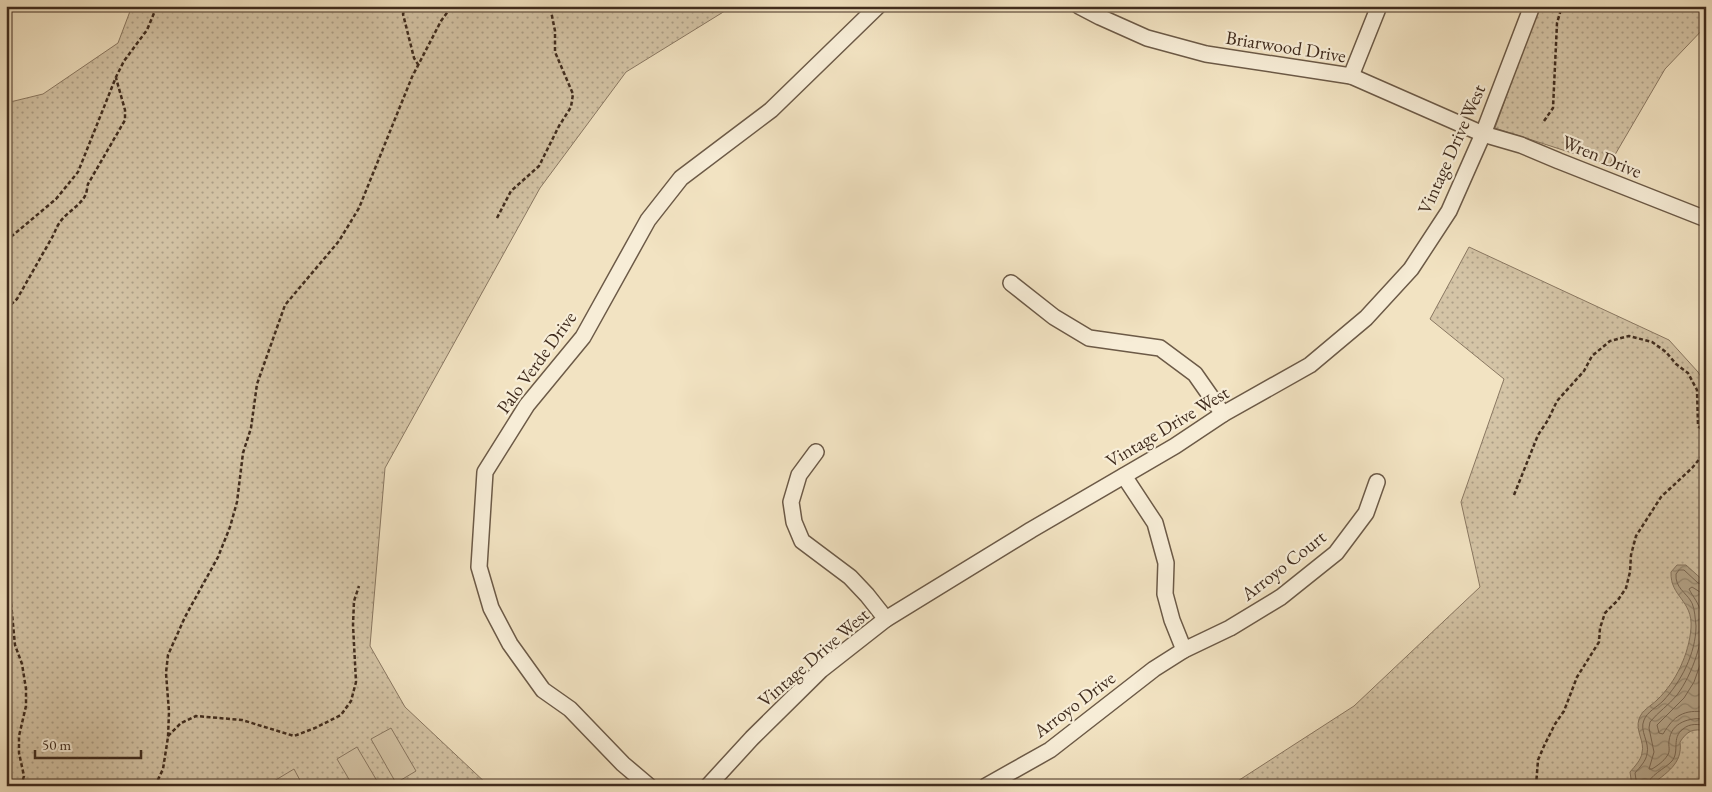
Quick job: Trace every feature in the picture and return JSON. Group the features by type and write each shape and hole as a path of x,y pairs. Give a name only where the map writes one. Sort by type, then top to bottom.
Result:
{"street":[{"name":"Palo Verde Drive","path":"649,786 617,759 570,709 543,690 510,644 491,608 479,567 485,472 527,405 583,337 648,220 681,178 771,110 878,6"},
{"name":"Briarwood Drive","path":"1079,6 1100,18 1147,38 1206,54 1351,76 1483,134"},
{"path":"1351,76 1379,6"},
{"name":"Vintage Drive West","path":"708,786 752,738 822,670 886,619 1031,530 1175,446 1223,414 1310,364 1366,318 1411,269 1449,211 1483,134 1532,6"},
{"name":"Wren Drive","path":"1483,134 1521,144 1706,219"},
{"path":"1011,283 1054,316 1090,338 1160,348 1195,374 1223,414"},
{"path":"816,452 799,475 791,502 794,522 802,541 850,577 886,619"},
{"path":"1124,476 1155,523 1166,563 1165,594 1172,620 1184,650"},
{"name":"Arroyo Court","path":"1184,650 1230,628 1281,597 1336,553 1366,513 1377,482"},
{"name":"Arroyo Drive","path":"986,786 1050,750 1154,669 1184,650"}],"path":[{"path":"6,241 56,199 78,172 116,77 124,61 147,30 157,6"},
{"path":"406,6 403,14 414,58 419,66"},
{"path":"155,786 162,768 168,737 169,712 166,673 168,656 185,617 218,557 230,527 237,502 243,453 251,428 257,384 285,305 339,241 359,208 412,77 441,20 452,6"},
{"path":"497,218 511,191 538,166 571,107 573,94 555,52 550,6"},
{"path":"1544,121 1553,108 1557,23 1562,6"},
{"path":"6,309 17,300 54,234 56,226 64,215 86,195 88,184 125,120 126,110 116,77"},
{"path":"1514,495 1538,435 1557,401 1584,371 1592,356 1610,341 1629,336 1652,342 1666,352 1676,364 1688,372 1697,390 1698,426 1706,434"},
{"path":"1536,786 1538,760 1544,746 1564,710 1576,677 1599,642 1600,628 1605,613 1618,600 1626,588 1636,536 1661,498 1692,468 1706,451"},
{"path":"6,585 10,593 15,645 22,664 26,689 26,706 19,736 19,753 24,776 21,786"},
{"path":"168,737 181,723 196,716 242,720 294,736 341,715 351,701 356,682 356,651 353,625 354,601 359,586"}],"shaded area":[{"path":"132,6 733,6 626,72 540,188 385,468 370,646 405,707 489,786 6,786 6,103 43,94 118,43"},
{"path":"1539,6 1706,6 1706,26 1665,69 1609,165 1495,128"},
{"path":"1469,247 1669,340 1698,372 1706,385 1706,786 1230,786 1354,706 1480,587 1461,502 1504,379 1430,319"},
{"path":"391,728 416,771 396,783 371,739"},
{"path":"357,747 380,786 353,786 337,759"},
{"path":"294,769 303,786 276,786 274,781"}],"water":[{"path":"1677,565 1686,565 1706,583 1706,731 1694,730 1685,735 1680,742 1679,756 1676,762 1650,786 1632,786 1630,772 1638,763 1643,749 1638,728 1640,716 1670,685 1688,648 1691,619 1689,611 1677,593 1672,580 1671,572"}]}
